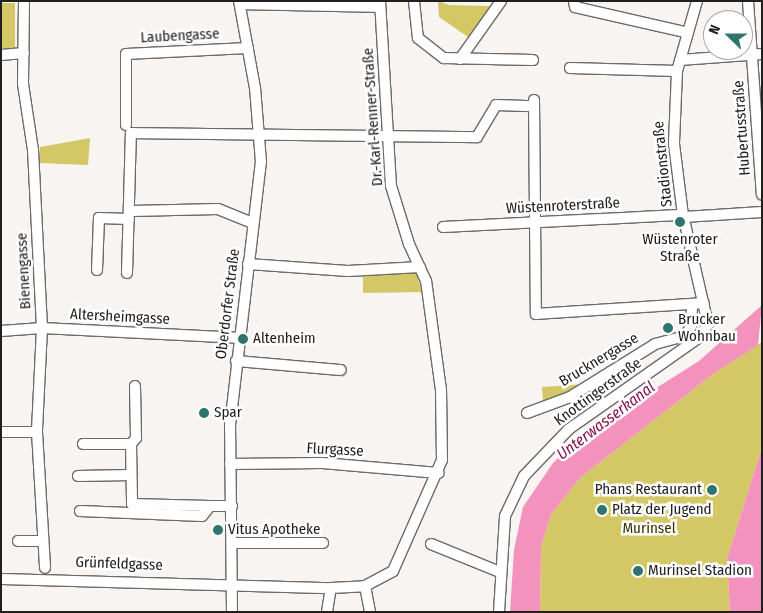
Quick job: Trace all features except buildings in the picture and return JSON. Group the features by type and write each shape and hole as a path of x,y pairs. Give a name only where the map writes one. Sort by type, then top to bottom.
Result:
{"street":[{"name":"Bienengasse","path":"24,1 24,53 42,328 37,432 41,541 45,568"},
{"path":"414,1 418,38 444,58 533,60"},
{"path":"460,59 501,1"},
{"name":"Stadionstraße","path":"697,1 685,32 677,71 674,144 684,216 710,324"},
{"name":"Hubertusstraße","path":"748,1 757,54 762,194"},
{"path":"240,2 380,4"},
{"name":"Oberdorfer Straße","path":"232,612 234,583 230,464 237,338 248,264 261,136 240,2"},
{"name":"Dr.-Karl-Renner-Straße","path":"365,586 392,571 438,473 440,373 420,267 391,186 380,4"},
{"path":"574,4 685,32"},
{"name":"Laubengasse","path":"126,125 126,54 248,48"},
{"path":"1,55 24,53"},
{"path":"680,60 757,54"},
{"path":"570,68 677,71"},
{"path":"127,273 131,134 332,138 388,134 477,137 496,105 534,102 536,314 692,306 704,303"},
{"path":"97,270 98,218 218,209 252,222"},
{"path":"684,216 762,212"},
{"name":"Wüstenroterstraße","path":"443,227 684,216"},
{"path":"248,264 339,271 420,267"},
{"name":"Brucknergasse","path":"527,413 570,397 655,344 685,336 691,326 692,306"},
{"name":"Knottingerstraße","path":"499,612 505,516 524,476 569,429 700,337 710,324"},
{"name":"Altersheimgasse","path":"1,331 42,328 237,338"},
{"path":"236,361 342,370"},
{"path":"135,386 136,438 131,444 132,504 232,506"},
{"path":"1,432 37,432"},
{"path":"83,444 131,444"},
{"name":"Flurgasse","path":"230,464 322,463 438,473"},
{"path":"78,476 131,475"},
{"path":"80,511 202,516 210,506"},
{"path":"18,541 41,541"},
{"path":"233,542 323,542"},
{"path":"431,544 500,572"},
{"name":"Grünfeldgasse","path":"2,579 234,583 331,588 365,586"},
{"path":"365,586 370,612"},
{"path":"328,612 331,588"}],"green space":[{"path":"438,1 449,5 490,6 468,37 439,17"},
{"path":"1,3 15,3 15,48 1,48"},
{"path":"90,138 88,165 39,163 40,147"},
{"path":"416,272 422,292 363,293 363,274"},
{"name":"Murinsel","path":"762,342 762,447 727,559 730,612 540,612 541,547 551,514 581,477 713,374"},
{"path":"586,384 573,392 543,402 542,387"}],"water":[{"name":"Unterwasserkanal","path":"762,305 758,345 713,374 581,477 551,514 541,547 540,612 510,612 514,550 523,507 553,463 583,434 699,361"},
{"path":"762,447 762,612 730,612 727,559"}],"place":[{"name":"Wüstenroter Straße","path":"680,222"},
{"name":"Brucker Wohnbau","path":"668,328"},
{"name":"Altenheim","path":"243,339"},
{"name":"Spar","path":"204,413"},
{"name":"Phans Restaurant","path":"712,490"},
{"name":"Platz der Jugend","path":"602,510"},
{"name":"Vitus Apotheke","path":"218,530"},
{"name":"Murinsel Stadion","path":"638,571"}]}
